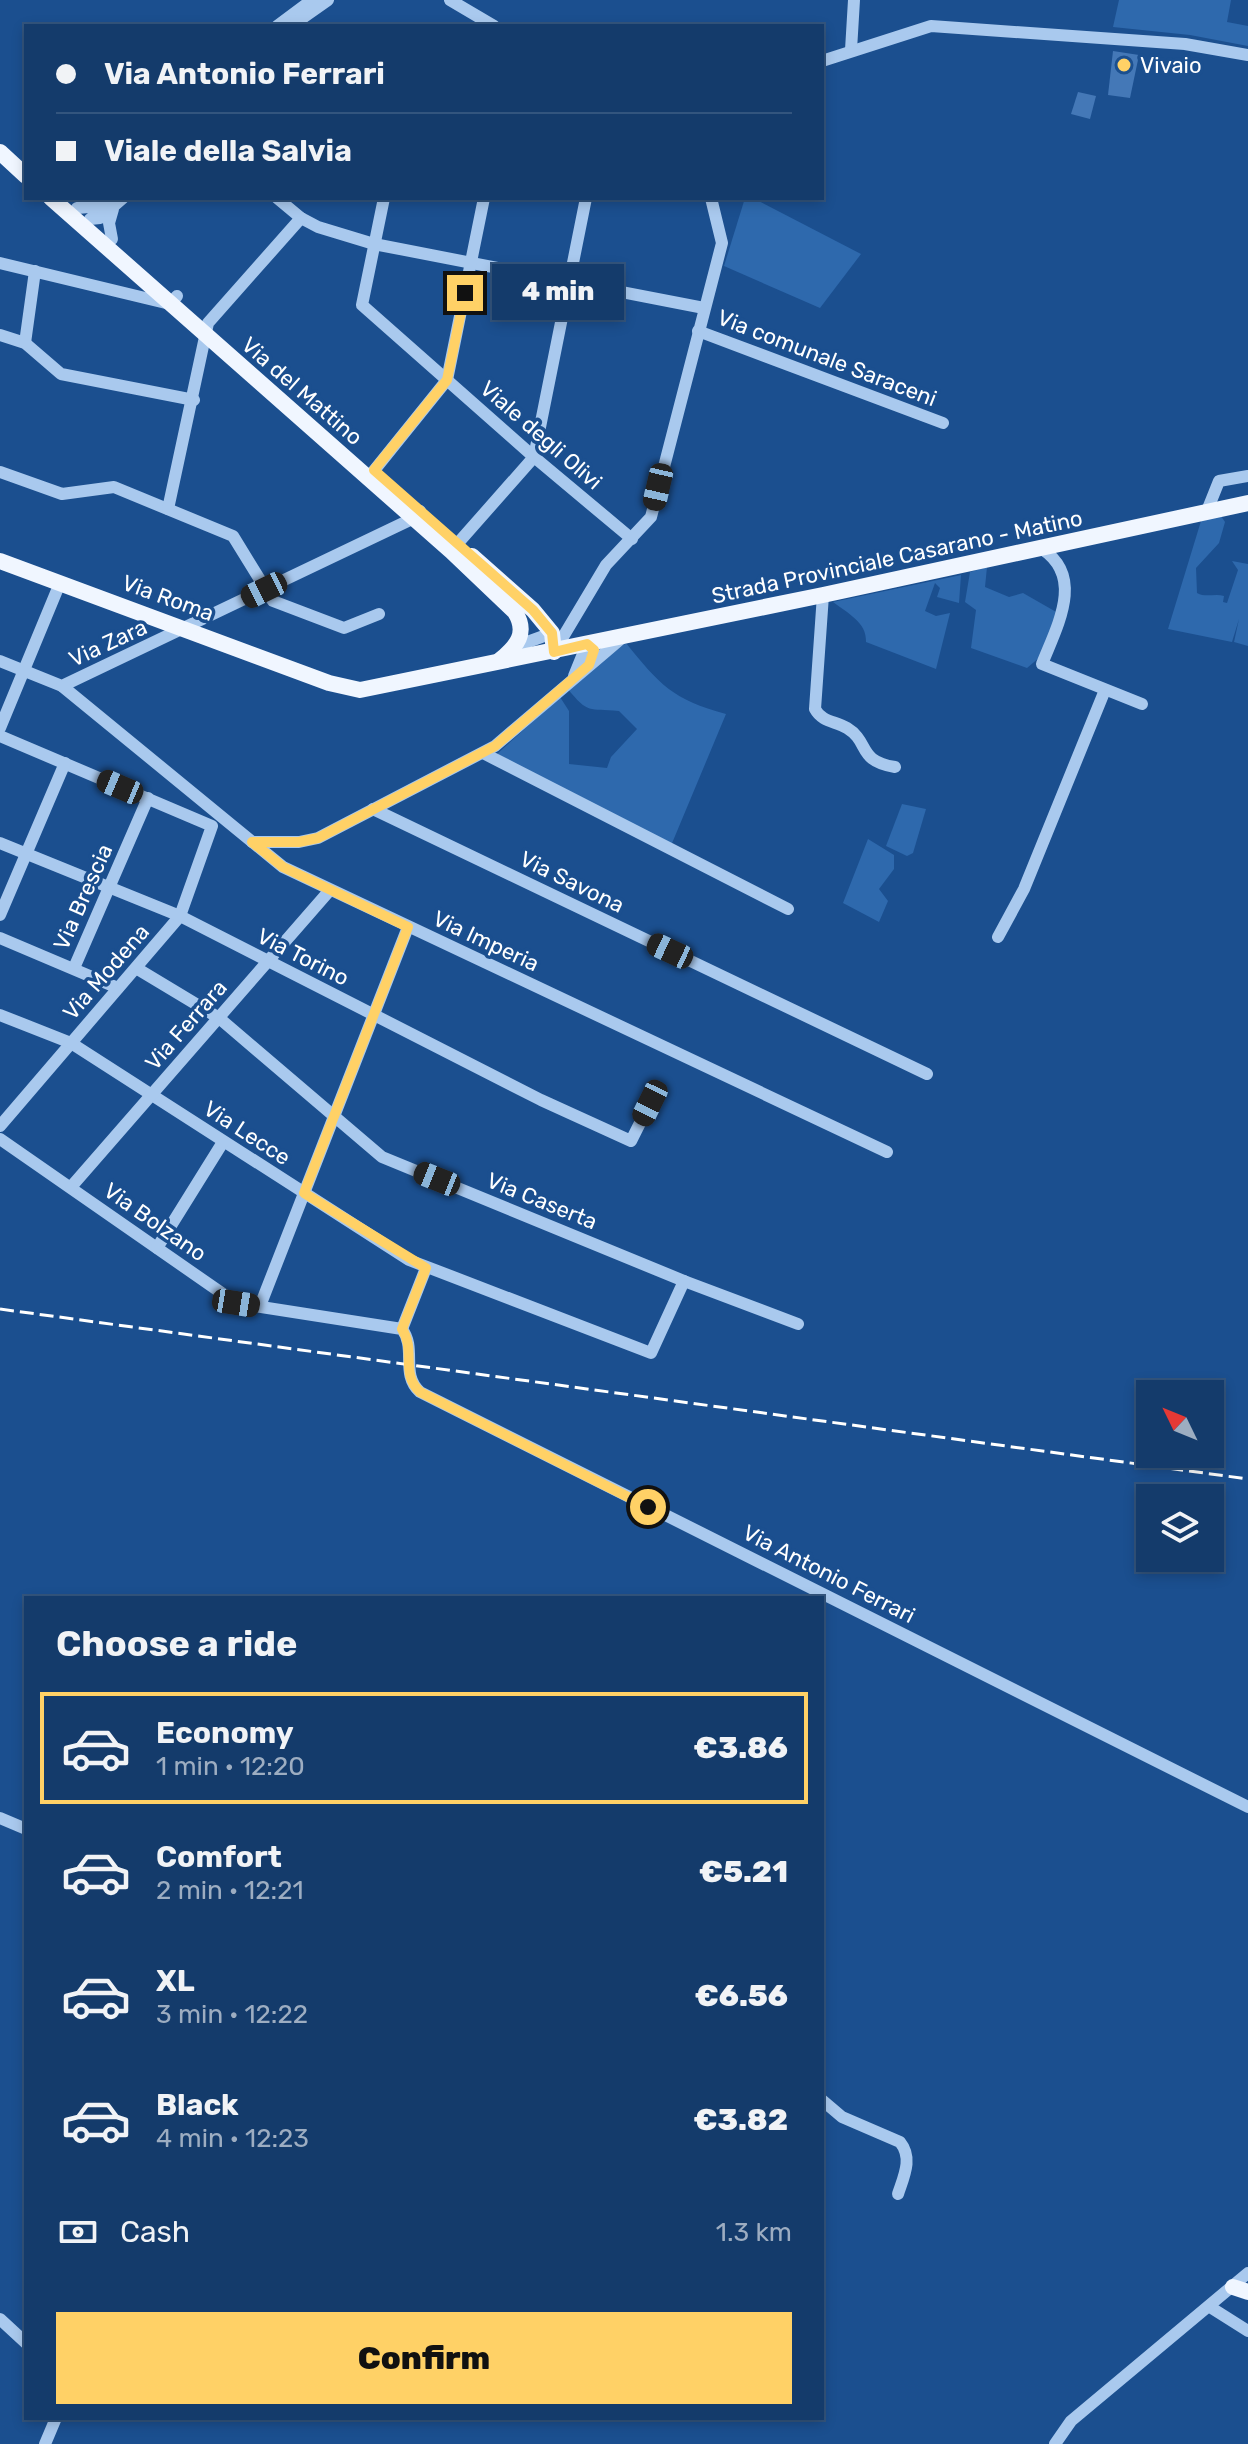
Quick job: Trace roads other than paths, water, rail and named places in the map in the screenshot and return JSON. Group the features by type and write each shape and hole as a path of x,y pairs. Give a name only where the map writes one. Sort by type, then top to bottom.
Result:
{"main road":[{"path":"0,145 24,162"},
{"path":"0,152 24,174"},
{"name":"Via del Mattino","path":"55,200 79,213 112,239 174,300"},
{"name":"Via del Mattino","path":"79,213 455,548 533,610 552,633"},
{"name":"Strada Provinciale Casarano - Matino","path":"557,651 1248,503"},
{"name":"Via del Mattino","path":"455,548 515,612 521,624 521,633 514,647"},
{"name":"Via Roma","path":"0,561 329,683 360,690 557,651"},
{"path":"552,633 557,651"},
{"path":"500,660 514,647"}],"street":[{"path":"280,24 312,0"},
{"path":"294,24 328,0"},
{"path":"450,0 491,24"},
{"path":"851,50 854,0"},
{"path":"824,60 931,26 1185,44 1248,55"},
{"path":"279,200 318,227 374,244 704,308"},
{"path":"374,244 384,200"},
{"path":"371,474 447,380 484,200"},
{"path":"455,548 534,457 586,200"},
{"path":"572,679 570,663 557,651 606,565 651,517 722,243 711,200"},
{"path":"79,213 109,204 112,239"},
{"path":"168,509 208,330 301,218"},
{"name":"Viale degli Olivi","path":"374,244 362,305 632,539"},
{"path":"0,263 174,300"},
{"path":"25,343 35,271"},
{"name":"Via comunale Saraceni","path":"698,331 943,423"},
{"path":"0,335 25,343 61,374 194,400"},
{"path":"0,472 62,494 114,487 233,536 273,601 344,628 379,614"},
{"path":"1207,511 1219,481 1248,476"},
{"name":"Via Zara","path":"0,661 62,686 417,514"},
{"path":"1042,549 1054,557 1066,581 1061,615 1042,664 1142,704"},
{"path":"0,728 60,583"},
{"path":"823,595 815,709 819,716 848,729 870,758 881,765 895,767"},
{"path":"514,647 552,633"},
{"path":"252,842 299,842 318,838 483,753 515,731 622,638"},
{"path":"572,679 587,644 594,650 589,665"},
{"name":"Via Imperia","path":"62,686 283,867 887,1152"},
{"path":"998,937 1024,889 1105,690"},
{"path":"0,736 148,798"},
{"path":"483,753 788,909"},
{"path":"0,915 65,763"},
{"name":"Via Modena","path":"0,1126 180,916 212,826 148,798"},
{"name":"Via Brescia","path":"74,968 148,798"},
{"name":"Via Savona","path":"373,809 927,1074"},
{"name":"Via Torino","path":"0,843 180,916 373,1016 631,1141 650,1103"},
{"name":"Via Ferrara","path":"71,1187 330,890"},
{"path":"260,1306 408,927"},
{"path":"0,938 118,988"},
{"name":"Via Caserta","path":"136,968 219,1018 382,1157 684,1281 798,1324"},
{"name":"Via Lecce","path":"0,1015 71,1043 426,1268 651,1353 684,1281"},
{"name":"Via Bolzano","path":"0,1139 236,1303 402,1329"},
{"path":"157,1248 223,1142"},
{"path":"402,1329 426,1268"},
{"name":"Via Antonio Ferrari","path":"402,1329 409,1346 410,1380 420,1392 1248,1807"},
{"path":"0,1818 24,1828"},
{"path":"824,2102 842,2117 900,2142 907,2150 907,2166 898,2194"},
{"path":"1055,2444 1071,2421 1210,2307 1240,2290 1248,2273"},
{"path":"1210,2307 1248,2331"},
{"path":"0,2319 24,2341"},
{"path":"45,2444 55,2420"}],"railway":[{"path":"0,1309 1248,1479"}],"place":[{"name":"Vivaio","path":"1124,65"}]}
